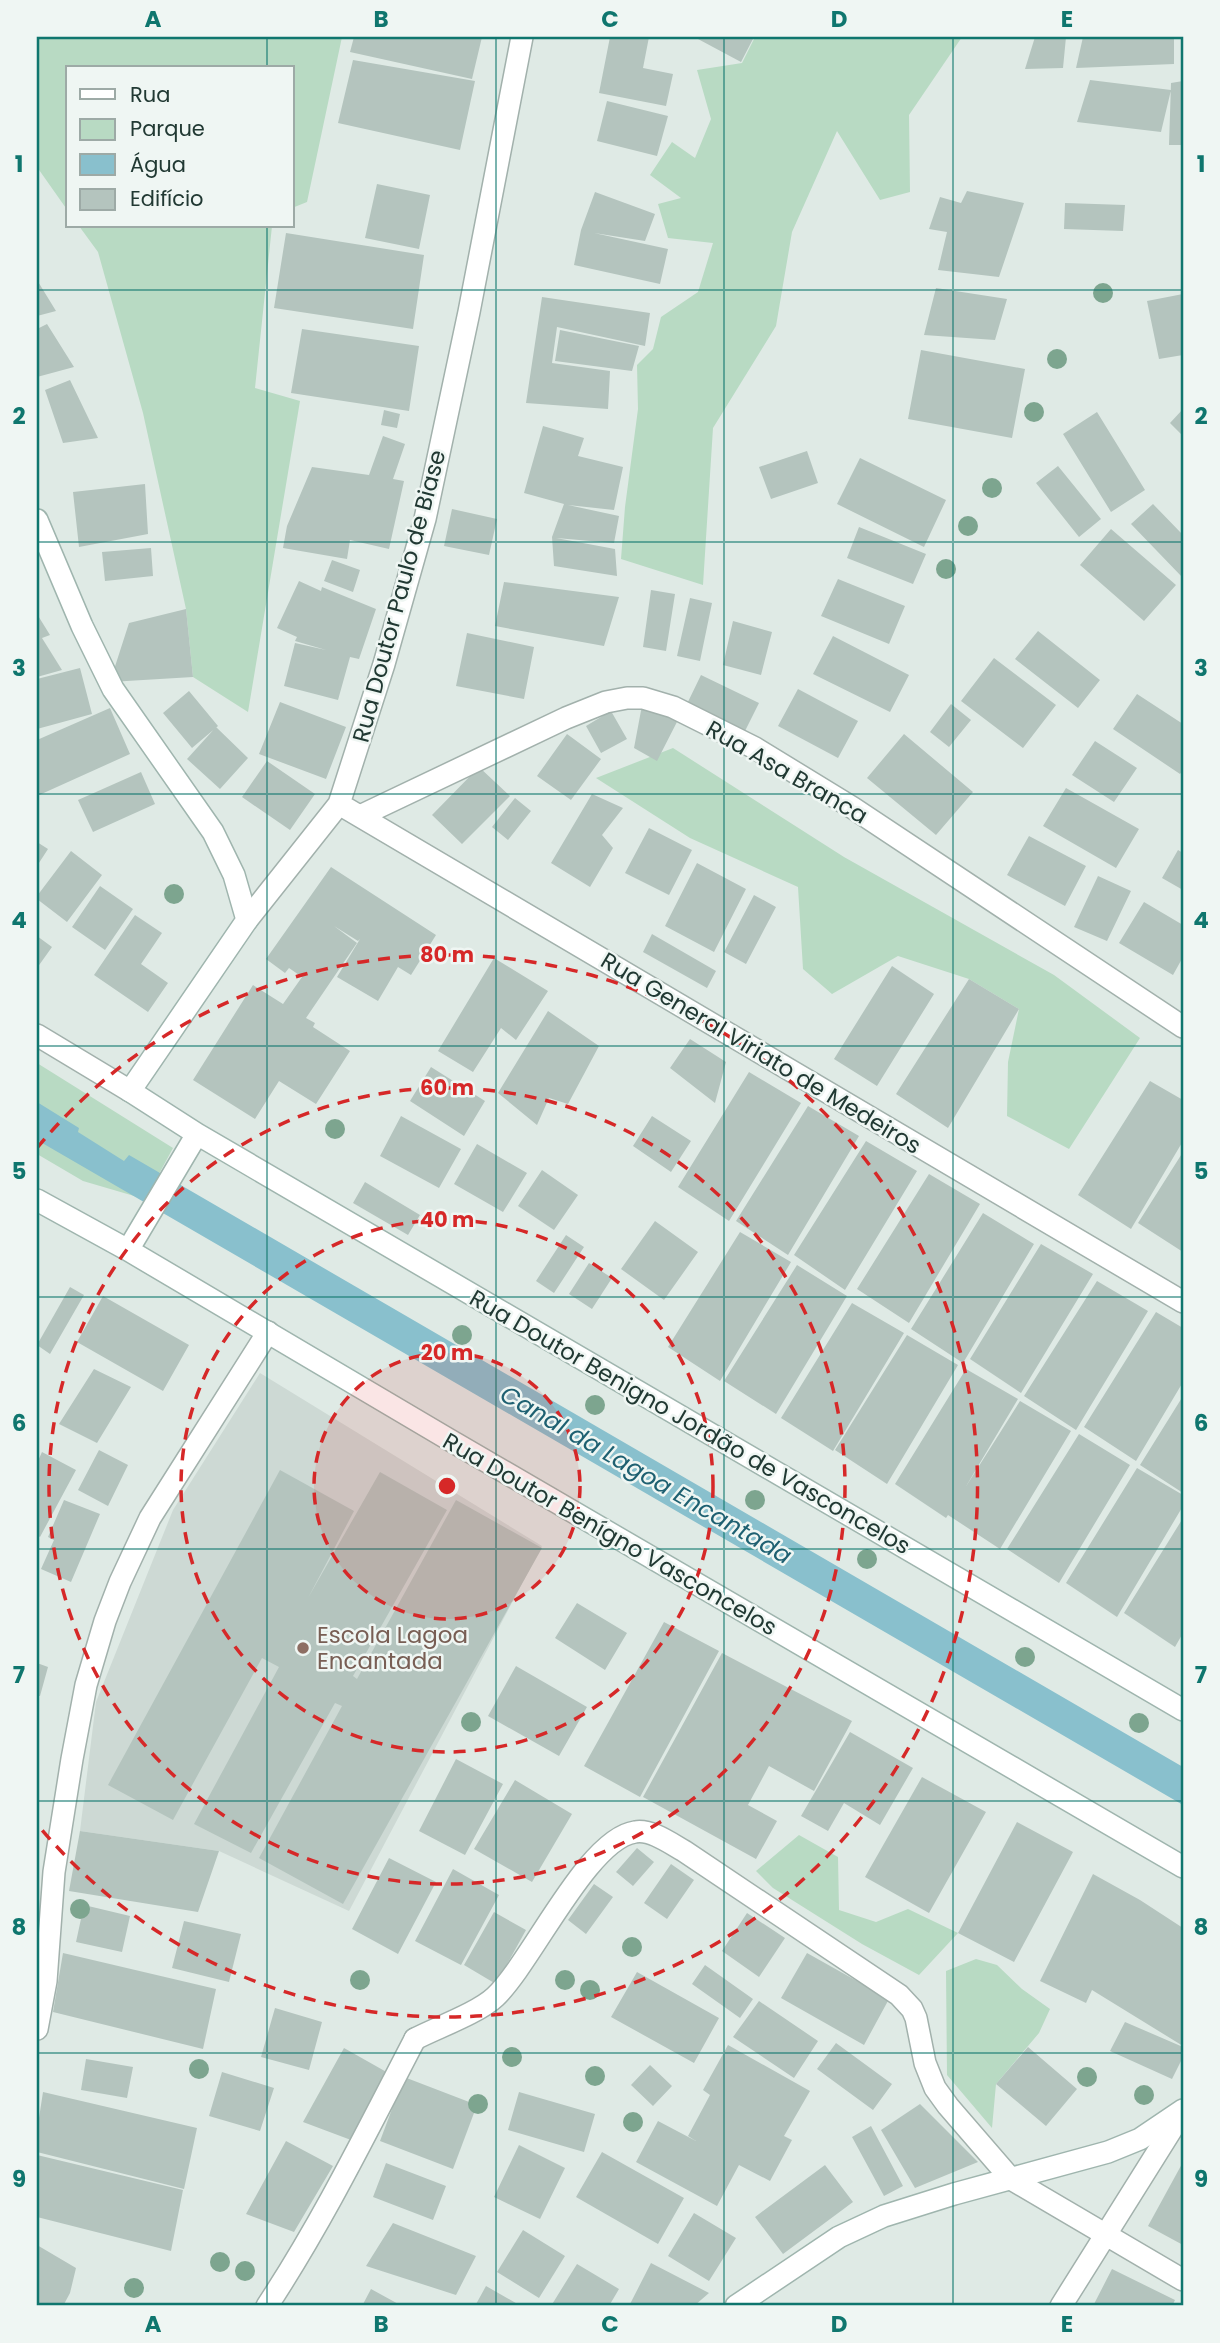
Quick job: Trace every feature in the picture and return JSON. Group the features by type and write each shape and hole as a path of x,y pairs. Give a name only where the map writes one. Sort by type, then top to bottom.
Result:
{"street":[{"name":"Rua Doutor Paulo de Biase","path":"130,1091 247,920 339,804 384,664 425,519 469,312 522,37"},
{"path":"37,520 82,626 113,689 213,832 234,876 247,920"},
{"name":"Rua Asa Branca","path":"360,816 566,718 606,702 643,698 673,707 755,748 853,808 1183,1027"},
{"name":"Rua General Viriato de Medeiros","path":"339,804 1183,1302"},
{"name":"Rua Doutor Benigno Jordão de Vasconcelos","path":"37,1035 197,1134 1183,1710"},
{"path":"132,1243 197,1134"},
{"name":"Rua Doutor Benígno Vasconcelos","path":"37,1200 132,1243 268,1332 448,1439 1183,1867"},
{"path":"37,2029 46,1981 54,1872 72,1759 86,1685 105,1621 149,1518 268,1332"},
{"path":"267,2306 290,2271 415,2039 493,1999 522,1965 579,1878 610,1844 635,1831 662,1838 695,1858 864,1970 906,2002 916,2018 925,2063 935,2088 1011,2179 1183,2280"},
{"path":"736,2306 767,2283 850,2231 884,2216 1108,2152 1140,2139 1182,2111"},
{"path":"1061,2306 1182,2111"}],"shaded area":[{"name":"Escola Lagoa Encantada","path":"260,1373 542,1546 349,1911 219,1851 80,1831 96,1702 173,1510"}],"green space":[{"path":"37,37 342,37 307,202 294,207 294,66 66,66 66,208 37,167"},
{"path":"755,37 962,37 909,115 910,192 880,200 837,131 792,232 776,326 713,428 703,585 621,559 638,409 637,365 653,349 661,317 698,292 713,243 668,238 658,204 681,198 650,175 672,142 695,158 711,119 697,70 742,63"},
{"path":"80,228 272,228 255,388 300,401 248,712 193,677 186,609 143,413 98,252"},
{"path":"673,748 844,857 1054,975 1140,1038 1069,1149 1007,1116 1008,1062 1019,1009 969,979 898,956 832,994 803,969 798,887 690,838 596,778"},
{"path":"37,1063 173,1148 154,1183 141,1198 83,1181 37,1154"},
{"path":"799,1835 838,1857 839,1910 876,1922 908,1909 958,1933 919,1975 862,1944 773,1888 756,1871"},
{"path":"976,1959 997,1965 1022,1989 1050,2009 1039,2033 996,2084 992,2128 947,2075 946,1971"}],"water":[{"name":"Canal da Lagoa Encantada","path":"37,1102 124,1161 129,1155 1183,1767 1183,1805 37,1140"}],"building":[{"path":"354,37 482,37 472,79 350,52"},
{"path":"610,37 649,37 643,68 673,74 666,106 599,93"},
{"path":"754,37 741,62 698,39"},
{"path":"1035,37 1066,37 1063,68 1025,69"},
{"path":"1083,37 1174,37 1174,64 1076,68"},
{"path":"353,60 475,81 460,150 338,123"},
{"path":"1090,80 1171,90 1161,132 1077,122"},
{"path":"1183,81 1183,145 1169,145 1171,83"},
{"path":"607,101 668,116 657,156 597,141"},
{"path":"377,184 430,195 419,249 365,238"},
{"path":"967,191 1024,203 999,277 938,270 947,232 929,229 940,197 961,203"},
{"path":"595,192 655,214 645,241 594,233 668,249 660,284 574,265 581,230"},
{"path":"1065,203 1125,205 1123,231 1064,229"},
{"path":"286,233 424,255 413,329 274,308"},
{"path":"37,280 56,311 37,316"},
{"path":"936,288 1007,299 995,340 924,335"},
{"path":"1183,294 1183,355 1159,359 1147,301"},
{"path":"542,297 650,313 645,346 557,327 552,363 610,371 608,409 526,403"},
{"path":"47,324 74,367 37,377 37,329"},
{"path":"302,329 419,346 409,411 291,393"},
{"path":"560,330 639,346 632,371 555,361"},
{"path":"921,350 1025,369 1012,438 908,419"},
{"path":"70,380 98,438 63,443 45,390"},
{"path":"1183,409 1183,436 1170,423"},
{"path":"384,410 400,414 397,428 381,425"},
{"path":"1097,412 1145,490 1111,512 1063,434"},
{"path":"543,426 584,438 578,456 623,467 614,510 568,505 619,516 614,543 556,538 615,549 617,576 554,566 552,537 564,504 524,493"},
{"path":"383,436 405,444 393,479 404,481 389,549 350,540 347,559 283,548 287,526 312,467 369,475"},
{"path":"807,451 818,483 771,499 759,467"},
{"path":"860,458 946,500 924,547 837,504"},
{"path":"1058,466 1101,519 1079,537 1036,483"},
{"path":"145,484 148,534 79,547 73,492"},
{"path":"1153,504 1183,535 1183,578 1131,524"},
{"path":"452,509 497,519 489,555 444,546"},
{"path":"859,527 926,554 913,584 847,558"},
{"path":"1111,529 1176,585 1144,621 1080,565"},
{"path":"151,548 153,576 105,581 102,552"},
{"path":"332,560 360,570 353,592 324,581"},
{"path":"838,579 905,606 889,644 821,616"},
{"path":"299,581 321,591 322,587 376,609 359,659 350,657 338,700 284,686 295,643 326,650 295,641 297,637 277,628"},
{"path":"504,582 619,597 604,646 495,626"},
{"path":"651,590 675,594 666,651 643,647"},
{"path":"690,598 712,603 700,661 677,656"},
{"path":"186,609 193,677 110,682 129,623"},
{"path":"37,614 50,635 42,638 62,670 37,677"},
{"path":"733,621 772,632 761,675 723,665"},
{"path":"1038,631 1100,680 1078,708 1015,659"},
{"path":"467,633 534,647 524,699 456,686"},
{"path":"833,636 909,675 890,712 813,674"},
{"path":"994,658 1056,705 1023,748 961,701"},
{"path":"80,668 92,714 37,729 37,679"},
{"path":"701,675 759,703 743,735 685,708"},
{"path":"798,689 858,721 838,758 778,726"},
{"path":"189,691 218,726 192,748 163,713"},
{"path":"1137,694 1183,724 1183,770 1180,774 1113,729"},
{"path":"643,700 679,718 657,761 634,748"},
{"path":"280,702 346,727 326,779 259,754"},
{"path":"951,704 971,720 949,747 930,732"},
{"path":"110,708 130,754 37,796 37,740"},
{"path":"611,711 627,739 601,753 586,726"},
{"path":"216,727 248,758 220,789 187,759"},
{"path":"567,734 601,759 571,800 537,776"},
{"path":"904,734 973,792 936,835 867,778"},
{"path":"1095,741 1137,768 1114,802 1072,775"},
{"path":"267,761 315,794 290,830 242,797"},
{"path":"479,767 510,796 462,844 432,815"},
{"path":"141,772 155,804 93,832 78,800"},
{"path":"1066,788 1139,829 1116,868 1043,826"},
{"path":"592,794 623,808 602,835 613,848 590,887 551,863"},
{"path":"515,798 531,811 508,840 492,827"},
{"path":"649,828 692,850 669,895 625,873"},
{"path":"1029,836 1086,866 1065,906 1007,875"},
{"path":"37,842 48,849 37,866"},
{"path":"1178,850 1183,853 1183,890 1162,878"},
{"path":"71,851 102,875 67,922 37,899 37,896"},
{"path":"697,863 746,889 714,952 665,926"},
{"path":"331,867 436,935 411,975 398,967 378,1001 337,977 360,939 358,941 334,926 357,943 306,1018 315,1023 313,1027 350,1051 316,1104 279,1081 255,1119 193,1080 253,985 283,1004 302,977 289,968 285,973 266,959"},
{"path":"1098,876 1131,891 1107,941 1074,927"},
{"path":"100,886 133,909 105,950 72,927"},
{"path":"754,895 776,907 746,964 724,952"},
{"path":"1144,902 1183,925 1183,957 1173,975 1119,943"},
{"path":"135,915 162,933 141,964 168,983 148,1012 94,975"},
{"path":"652,934 716,971 707,988 643,952"},
{"path":"37,936 52,947 37,968"},
{"path":"494,958 548,991 516,1040 501,1028 473,1072 438,1051"},
{"path":"892,966 934,994 877,1086 834,1059"},
{"path":"969,979 1019,1009 948,1128 896,1094"},
{"path":"548,1011 599,1046 568,1104 549,1098 537,1125 498,1093"},
{"path":"690,1039 726,1062 715,1103 670,1068"},
{"path":"431,1067 485,1101 464,1136 410,1101"},
{"path":"749,1072 801,1103 729,1221 678,1187"},
{"path":"1150,1081 1183,1100 1183,1141 1131,1229 1078,1195"},
{"path":"808,1106 859,1136 788,1255 736,1221"},
{"path":"401,1116 461,1149 439,1188 380,1156"},
{"path":"652,1116 691,1141 671,1172 633,1146"},
{"path":"866,1141 917,1171 845,1290 794,1255"},
{"path":"477,1144 527,1173 503,1212 454,1184"},
{"path":"1183,1152 1183,1252 1138,1223"},
{"path":"542,1170 578,1195 554,1230 518,1206"},
{"path":"929,1174 980,1204 909,1323 857,1289"},
{"path":"365,1182 420,1215 408,1235 353,1203"},
{"path":"983,1213 1034,1244 963,1363 911,1329"},
{"path":"655,1221 698,1252 664,1300 621,1269"},
{"path":"740,1232 791,1262 720,1381 668,1347"},
{"path":"566,1235 584,1247 554,1293 536,1281"},
{"path":"1041,1244 1093,1274 1021,1393 970,1359"},
{"path":"589,1263 612,1278 592,1309 569,1294"},
{"path":"797,1265 847,1296 776,1414 724,1381"},
{"path":"1097,1281 1148,1311 1076,1430 1024,1396"},
{"path":"70,1287 84,1295 50,1354 37,1345"},
{"path":"103,1296 189,1345 163,1391 77,1342"},
{"path":"852,1303 904,1333 833,1451 781,1418"},
{"path":"1156,1312 1183,1328 1183,1382 1136,1461 1084,1427"},
{"path":"907,1335 958,1365 887,1484 835,1450"},
{"path":"94,1369 131,1387 97,1443 59,1424"},
{"path":"966,1369 1018,1399 965,1488 1020,1401 1071,1431 1000,1549 895,1484"},
{"path":"1183,1396 1183,1493 1140,1465"},
{"path":"1079,1434 1130,1465 1059,1583 1007,1549"},
{"path":"99,1450 128,1465 108,1506 78,1490"},
{"path":"42,1452 76,1470 40,1537 37,1535 37,1463"},
{"path":"1137,1468 1183,1495 1183,1506 1117,1617 1066,1583"},
{"name":"Escola Lagoa Encantada","path":"280,1470 354,1511 308,1598 380,1472 447,1510 353,1676 357,1679 456,1500 542,1548 343,1904 259,1858 342,1706 335,1703 251,1853 194,1824 279,1667 262,1658 173,1820 108,1785"},
{"path":"64,1500 100,1514 71,1582 41,1569 54,1540 48,1537"},
{"path":"1183,1518 1183,1633 1175,1647 1124,1613"},
{"path":"577,1603 627,1633 605,1670 555,1638"},
{"path":"664,1622 719,1651 640,1797 584,1766"},
{"path":"722,1653 852,1721 814,1791 769,1766 748,1805 777,1821 756,1859 643,1797"},
{"path":"37,1663 48,1667 40,1696 37,1696"},
{"path":"516,1666 587,1707 559,1756 488,1716"},
{"path":"850,1732 913,1768 880,1825 844,1803 828,1831 801,1816"},
{"path":"456,1759 503,1784 465,1855 419,1831"},
{"path":"922,1777 986,1812 929,1913 865,1877"},
{"path":"515,1780 572,1814 532,1882 474,1849"},
{"path":"1017,1822 1073,1852 1014,1962 958,1933"},
{"path":"80,1831 219,1851 198,1912 69,1891"},
{"path":"637,1848 654,1862 633,1886 616,1872"},
{"path":"389,1858 436,1882 398,1954 352,1929"},
{"path":"671,1864 694,1880 667,1919 644,1903"},
{"path":"453,1869 499,1895 461,1965 415,1941"},
{"path":"1093,1874 1183,1928 1183,2046 1092,1990 1086,2003 1040,1981"},
{"path":"594,1884 613,1897 586,1934 568,1920"},
{"path":"84,1905 130,1916 122,1952 76,1942"},
{"path":"494,1912 526,1930 496,1984 464,1965"},
{"path":"747,1913 785,1938 759,1977 722,1951"},
{"path":"184,1921 241,1934 229,1982 172,1968"},
{"path":"63,1953 216,1989 203,2049 53,2012"},
{"path":"807,1953 889,1999 864,2045 781,1998"},
{"path":"705,1965 753,1999 740,2018 692,1984"},
{"path":"637,1972 719,2018 694,2063 611,2017"},
{"path":"759,2001 818,2041 794,2078 733,2037"},
{"path":"275,2008 322,2022 309,2070 261,2057"},
{"path":"1125,2022 1183,2047 1183,2057 1172,2079 1110,2051"},
{"path":"836,2043 892,2084 873,2110 817,2069"},
{"path":"728,2045 810,2091 784,2136 792,2140 770,2181 739,2165 717,2206 636,2162 658,2121 696,2141 688,2136 710,2095 703,2090"},
{"path":"1028,2047 1077,2089 1046,2126 996,2084"},
{"path":"344,2048 390,2074 351,2140 303,2122"},
{"path":"86,2059 133,2067 127,2098 81,2090"},
{"path":"650,2065 672,2086 653,2106 631,2085"},
{"path":"222,2072 274,2088 260,2131 209,2116"},
{"path":"404,2077 477,2105 453,2169 380,2141"},
{"path":"43,2092 197,2128 184,2189 37,2152"},
{"path":"519,2092 595,2114 584,2152 508,2130"},
{"path":"920,2104 978,2162 915,2188 881,2130"},
{"path":"871,2126 903,2186 884,2196 852,2137"},
{"path":"286,2141 333,2166 294,2232 246,2214"},
{"path":"519,2145 565,2168 540,2219 494,2197"},
{"path":"602,2152 684,2198 658,2244 576,2197"},
{"path":"37,2155 183,2190 171,2251 37,2217"},
{"path":"1183,2162 1183,2245 1148,2226"},
{"path":"386,2163 446,2186 433,2220 373,2197"},
{"path":"825,2165 853,2202 783,2254 755,2217"},
{"path":"694,2213 736,2238 709,2281 668,2256"},
{"path":"393,2223 476,2256 456,2295 366,2266"},
{"path":"523,2230 565,2256 539,2298 497,2272"},
{"path":"37,2245 76,2268 70,2293 63,2306 37,2306"},
{"path":"651,2263 709,2293 694,2306 629,2306"},
{"path":"577,2264 619,2289 609,2306 551,2306"},
{"path":"1112,2269 1175,2300 1172,2306 1093,2306"},
{"path":"486,2286 521,2306 475,2306"},
{"path":"371,2289 402,2306 362,2306"}],"place":[{"name":"Escola Lagoa Encantada","path":"303,1648"}]}
